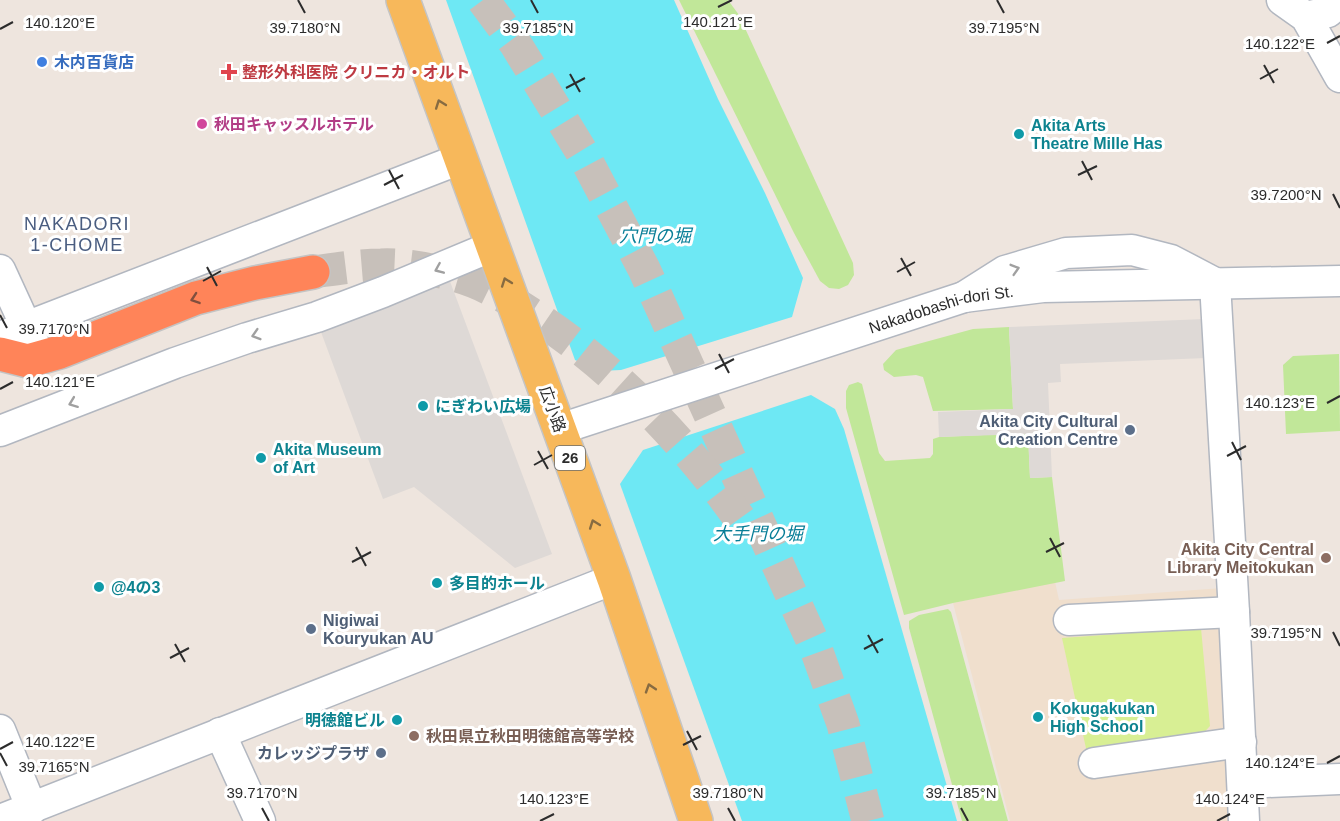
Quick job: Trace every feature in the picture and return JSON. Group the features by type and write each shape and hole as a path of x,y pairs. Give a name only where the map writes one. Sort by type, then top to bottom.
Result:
{"highway":[{"path":"0,354 28,361 60,352 196,298 255,283 313,272"}],"main road":[{"name":"広小路","path":"403,0 614,579 696,821"}],"street":[{"path":"1282,0 1306,17 1340,77"},
{"path":"1306,17 1328,12 1340,2"},
{"path":"13,332 460,159"},
{"path":"0,431 176,363 372,297 493,246"},
{"path":"0,270 13,332 41,357"},
{"name":"Nakadobashi-dori St.","path":"560,429 964,297 1043,287 1340,280"},
{"path":"1215,284 1244,821"},
{"path":"0,820 614,579"},
{"path":"1069,620 1234,612"},
{"path":"0,730 32,809"},
{"path":"220,733 260,821"},
{"path":"1094,763 1241,742"},
{"path":"1243,783 1340,779"}],"shaded area":[{"name":"にぎわい広場","path":"448,276 552,554 515,568 414,487 383,499 318,324"},
{"path":"1205,319 1206,358 1060,364 1061,382 1048,383 1052,477 1030,478 1028,434 939,437 938,412 1013,409 1009,327"},
{"name":"Kokugakukan High School","path":"1055,582 1059,600 1222,588 1233,821 1010,821 953,603"}],"green space":[{"path":"679,0 728,0 739,15 853,263 854,275 848,285 839,289 829,288 820,281"},
{"path":"1009,327 1013,409 933,411 923,377 916,375 894,377 884,370 883,364 896,350 973,329"},
{"path":"1339,354 1340,431 1286,434 1283,365 1293,356"},
{"path":"858,382 862,384 879,453 885,461 930,458 933,454 933,439 939,437 1028,433 1030,478 1052,477 1065,581 904,615 846,408 846,391 849,385"},
{"path":"948,609 951,612 1008,821 962,821 909,628 909,621 919,615"},
{"path":"1201,628 1210,726 1197,740 1087,753 1062,638"}],"water":[{"name":"穴門の堀","path":"446,0 674,0 803,278 792,317 621,370 600,371 575,360"},
{"name":"大手門の堀","path":"811,395 835,409 844,429 957,821 742,821 620,484 643,450"}],"tunnel":[{"path":"483,0 515,43 583,154 644,269 816,649 843,724 868,821"},
{"path":"313,272 364,266 408,266 463,278 502,296 561,334 619,381 672,434 742,522"}],"place":[{"name":"木内百貨店","path":"42,62"},
{"name":"整形外科医院 クリニカ・オルト","path":"229,72"},
{"name":"秋田キャッスルホテル","path":"202,124"},
{"name":"Akita Arts Theatre Mille Has","path":"1019,134"},
{"name":"にぎわい広場","path":"423,406"},
{"name":"Akita City Cultural Creation Centre","path":"1130,430"},
{"name":"Akita Museum of Art","path":"261,458"},
{"name":"Akita City Central Library Meitokukan","path":"1326,558"},
{"name":"多目的ホール","path":"437,583"},
{"name":"@4の3","path":"99,587"},
{"name":"Nigiwai Kouryukan AU","path":"311,629"},
{"name":"Kokugakukan High School","path":"1038,717"},
{"name":"明徳館ビル","path":"397,720"},
{"name":"秋田県立秋田明徳館高等学校","path":"414,736"},
{"name":"カレッジプラザ","path":"381,753"}],"district":[{"name":"NAKADORI 1-CHOME","path":"77,234"}]}
